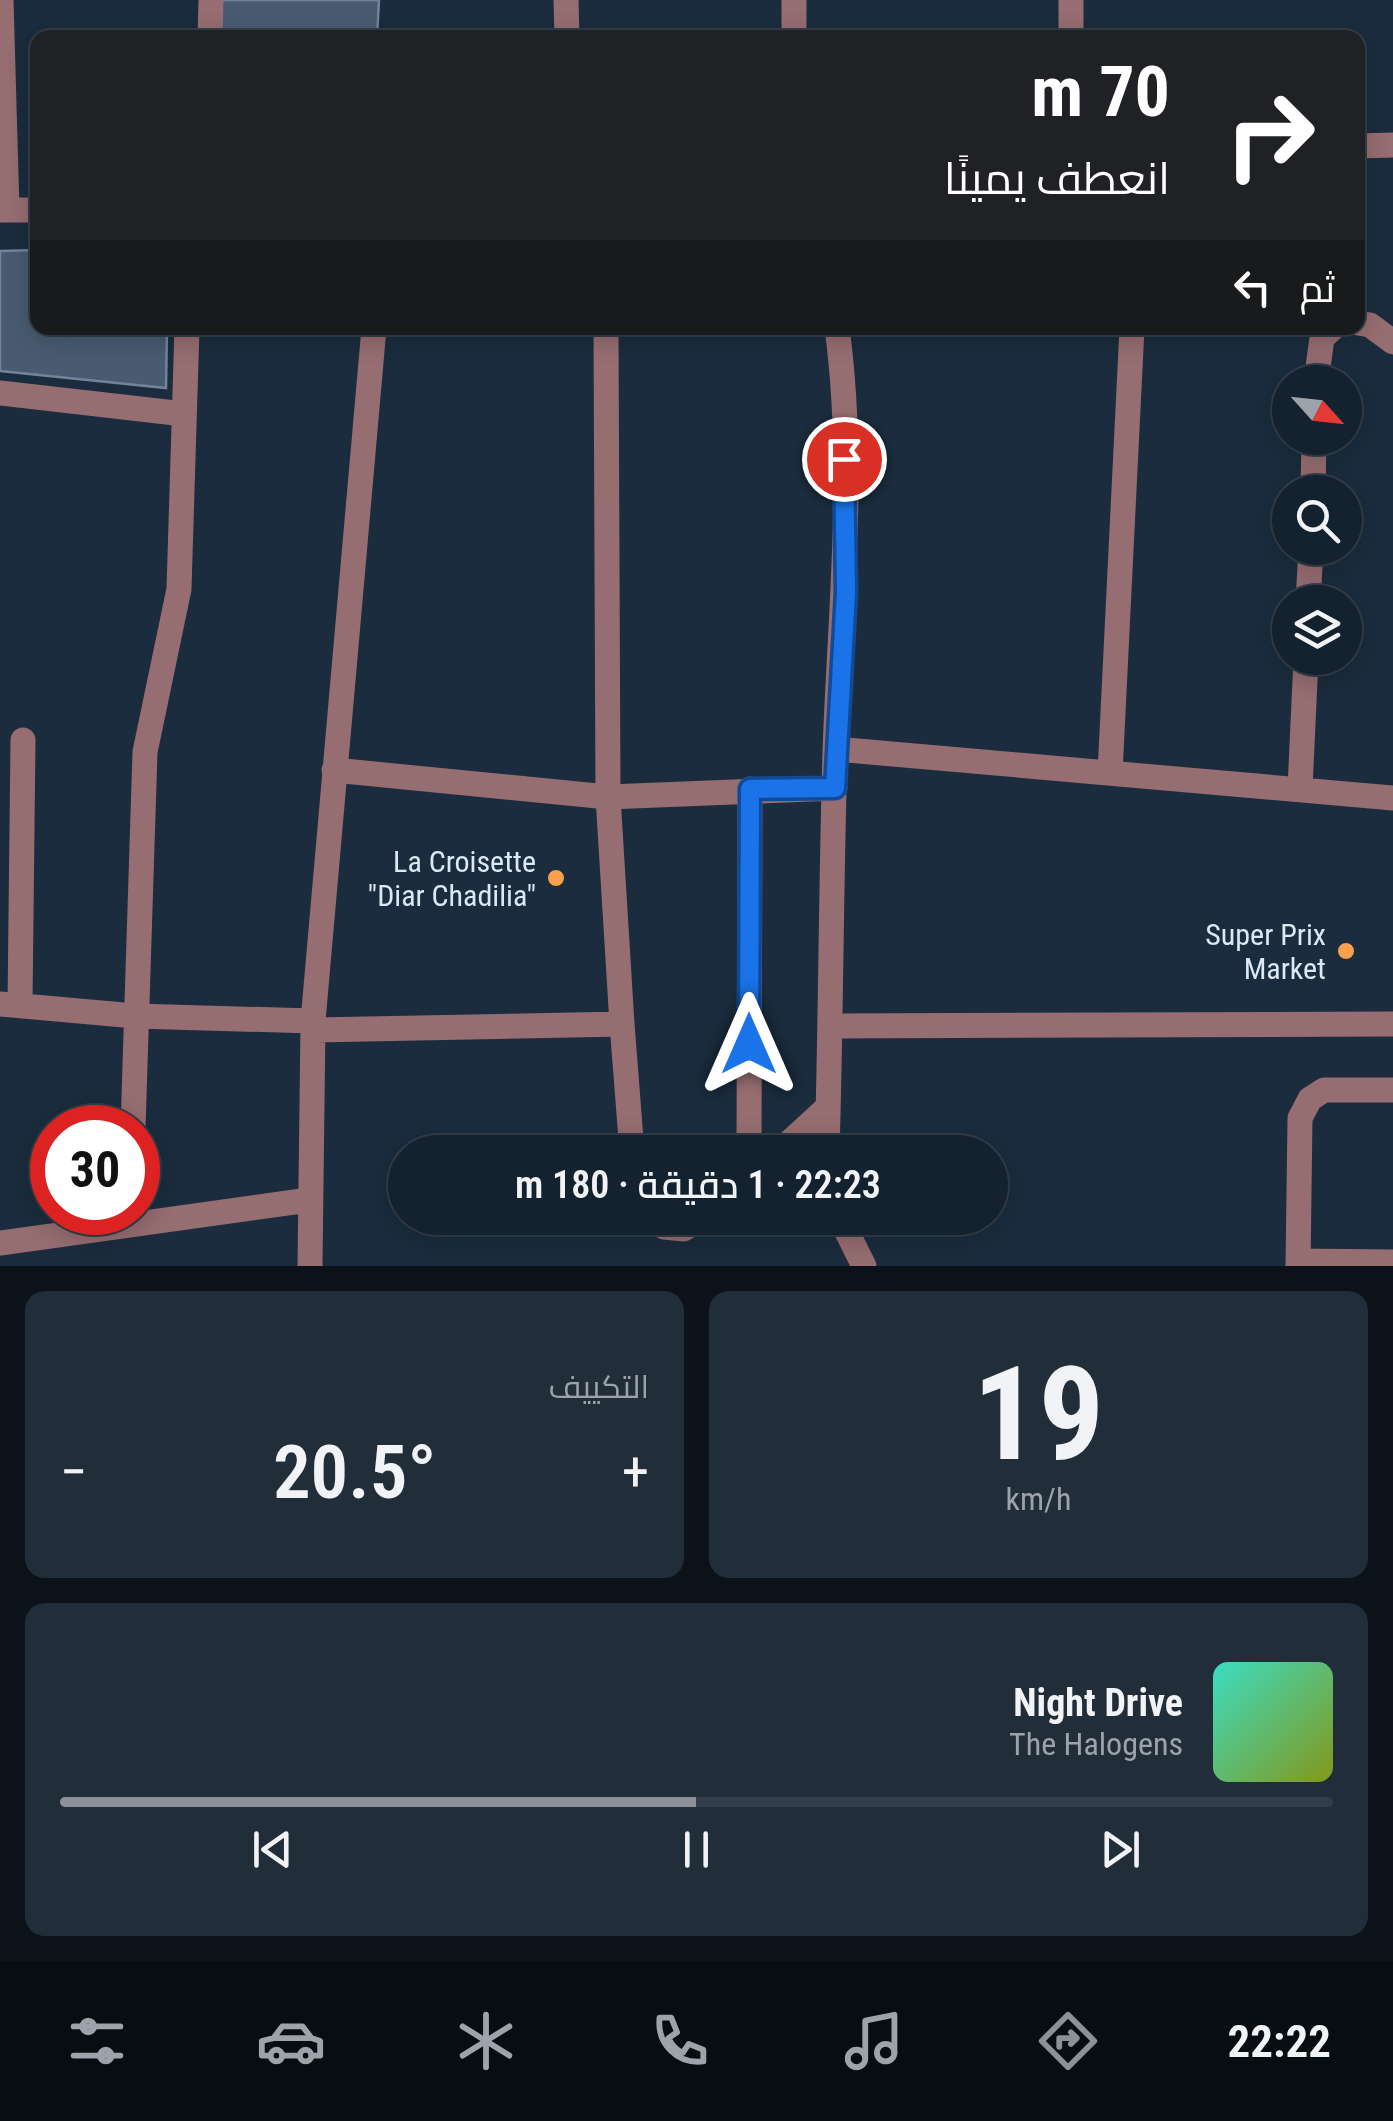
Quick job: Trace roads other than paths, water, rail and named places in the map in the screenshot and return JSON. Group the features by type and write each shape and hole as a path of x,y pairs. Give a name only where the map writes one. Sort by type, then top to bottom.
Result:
{"street":[{"path":"0,0 4,210 30,210"},
{"path":"210,30 211,0"},
{"path":"566,0 567,30"},
{"path":"794,0 794,30"},
{"path":"1070,0 1072,30"},
{"path":"1365,146 1393,145"},
{"path":"1365,324 1393,342"},
{"path":"134,1105 145,752 178,589 187,335"},
{"path":"310,1266 314,1026 373,335"},
{"path":"606,335 608,797 631,1135"},
{"path":"827,1135 836,749 846,592 843,379 838,335"},
{"path":"1110,772 1132,335"},
{"path":"1318,365 1325,335"},
{"path":"0,393 184,414"},
{"path":"1300,790 1305,675"},
{"path":"23,740 10,1004 314,1026 622,1024"},
{"path":"836,749 1393,798"},
{"path":"334,770 608,797 835,788"},
{"path":"749,1135 750,789"},
{"path":"831,1026 1393,1024"},
{"path":"1393,1090 1324,1090 1304,1108 1300,1118 1298,1264 1393,1262"},
{"path":"798,1135 828,1107"},
{"path":"160,1216 309,1200"},
{"path":"0,1243 44,1235"},
{"path":"848,1235 864,1266"}],"place":[{"name":"La Croisette \"Diar Chadilia\"","path":"556,878"},
{"name":"Super Prix Market","path":"1346,951"}]}
